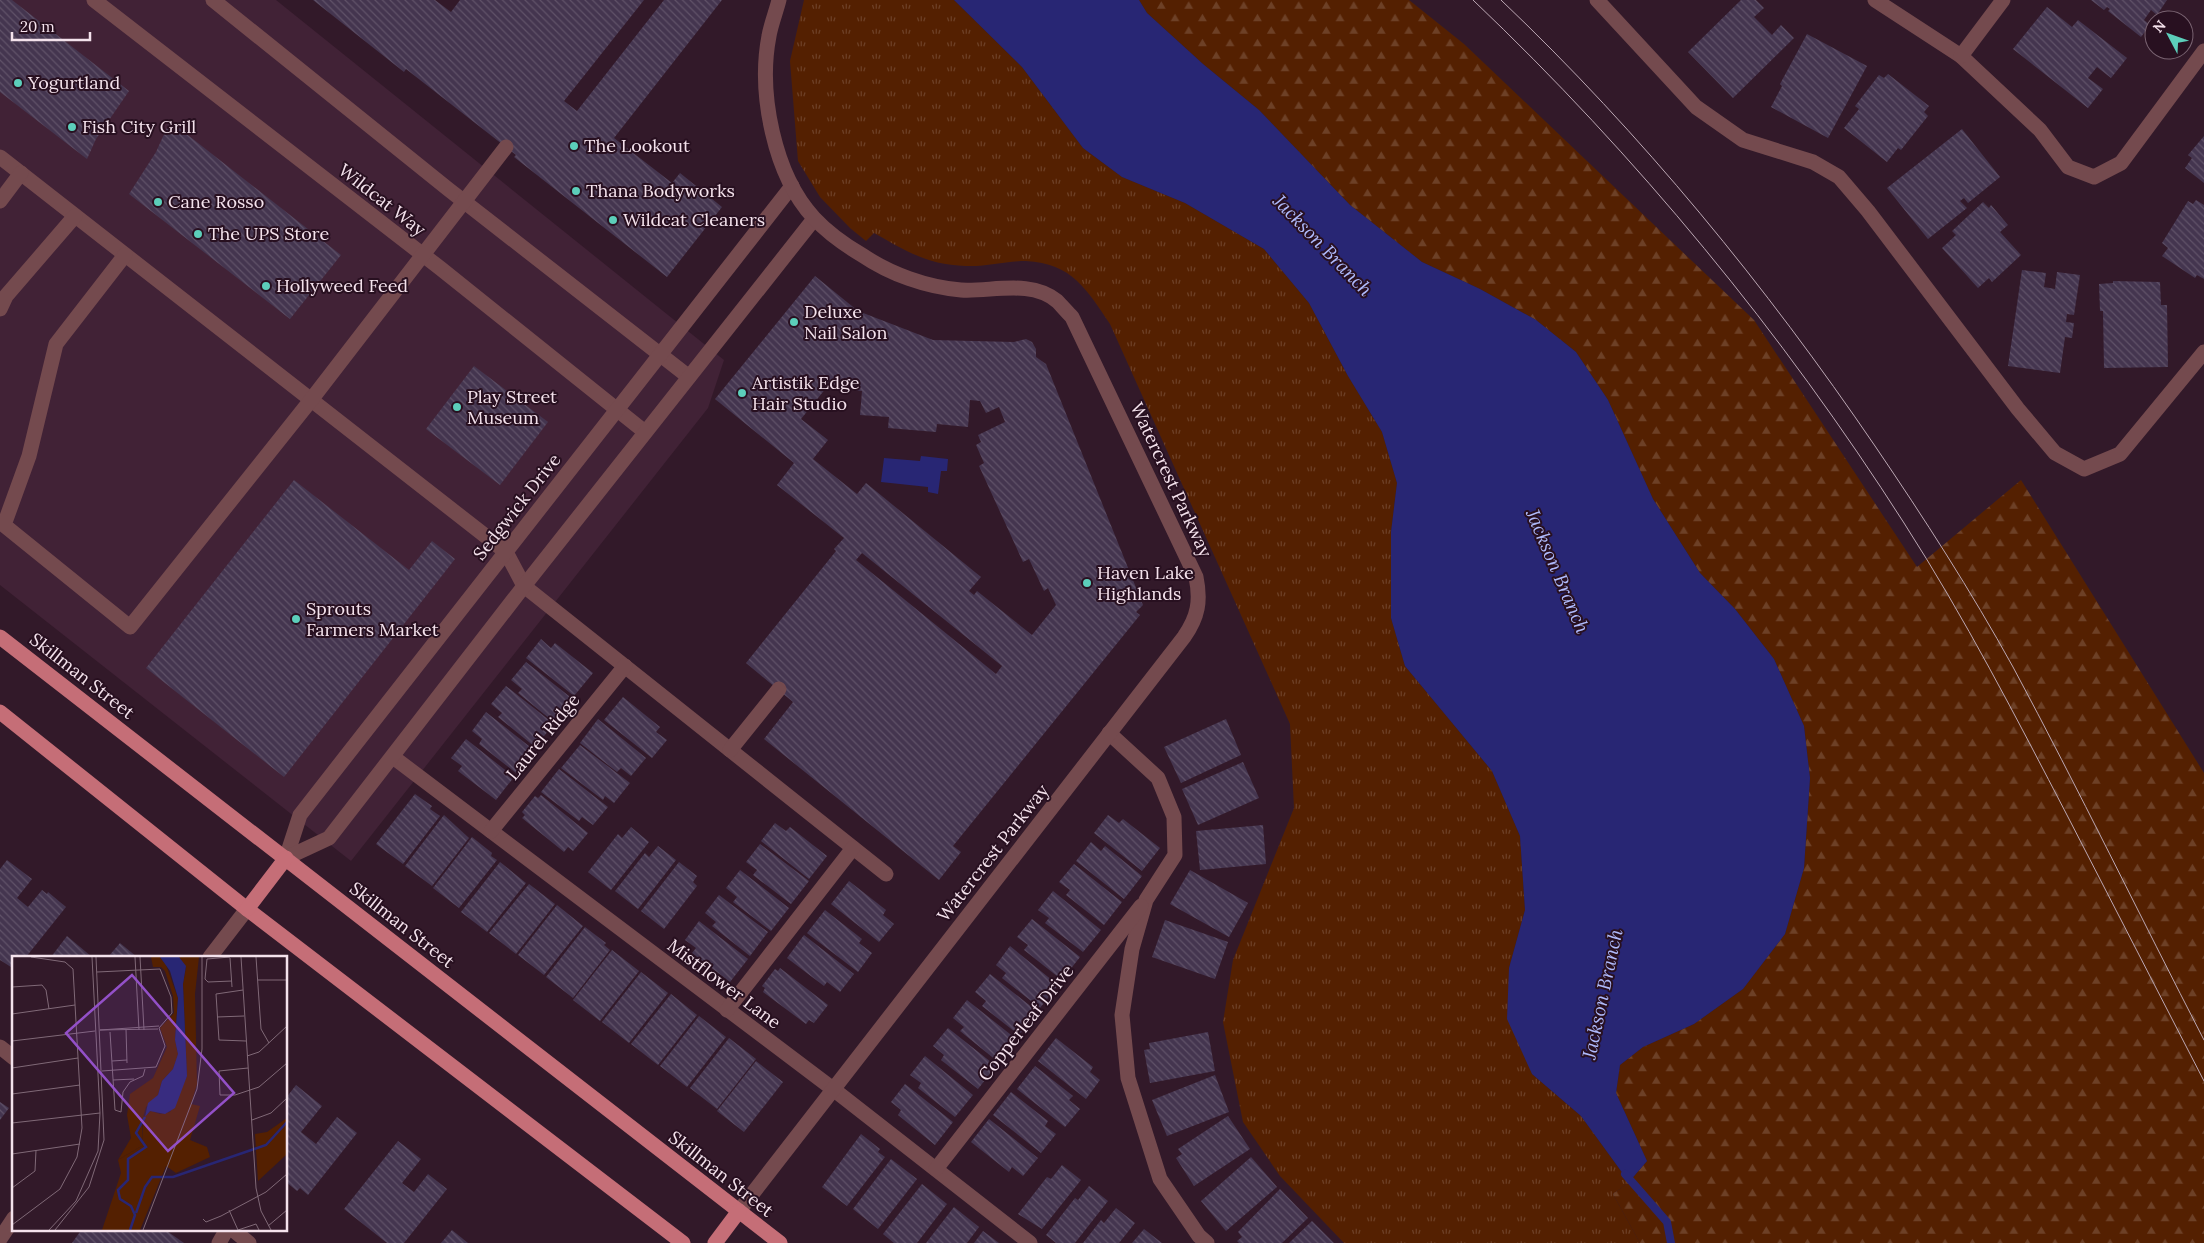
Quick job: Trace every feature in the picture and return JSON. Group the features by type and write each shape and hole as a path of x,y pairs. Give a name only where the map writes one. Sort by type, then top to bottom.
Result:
{"main road":[{"name":"Skillman Street","path":"0,637 780,1243"},
{"path":"0,712 246,909 683,1243"},
{"name":"Sedgwick Drive","path":"246,909 286,858"},
{"path":"715,1243 739,1211"}],"street":[{"name":"Wildcat Way","path":"94,0 646,432"},
{"path":"213,0 464,201 689,376"},
{"name":"Watercrest Parkway","path":"739,1211 1193,624 1199,609 1200,593 1196,577 1072,317 1055,299 1033,290 1006,288 961,290 922,282 882,269 852,249 814,219 784,172 774,141 766,79 769,37 779,0"},
{"path":"1597,0 1696,107 1743,140 1812,162 1839,177 1868,211 2055,453 2084,469 2120,454 2204,352"},
{"path":"1875,0 1961,56 2040,130 2068,167 2094,177 2122,163 2204,51"},
{"path":"1961,56 2003,0"},
{"path":"125,254 56,344 29,456 4,525 130,627 311,400 506,147"},
{"path":"0,157 506,552 524,586 886,874"},
{"path":"0,201 21,174"},
{"name":"Sedgwick Drive","path":"286,858 300,815 792,186"},
{"path":"0,309 6,296 76,216"},
{"name":"Sedgwick Drive","path":"286,858 330,838 524,586 814,219"},
{"name":"Laurel Ridge","path":"491,831 625,666"},
{"path":"730,750 779,689"},
{"path":"1109,733 1158,778 1174,817 1175,855 1146,900 1132,949 1122,1015 1128,1078 1160,1179 1199,1236 1207,1243"},
{"name":"Mistflower Lane","path":"393,756 833,1089 1030,1243"},
{"path":"727,1010 853,848"},
{"name":"Copperleaf Drive","path":"936,1169 1146,900"},
{"name":"Sedgwick Drive","path":"211,956 246,909"},
{"path":"0,1048 12,1057"},
{"path":"0,1238 12,1221"},
{"path":"219,1243 226,1230"},
{"path":"233,1230 249,1243"}],"shaded area":[{"path":"0,0 276,0 724,360 708,408 351,861 0,585"}],"green space":[{"path":"804,0 954,0 1022,67 1083,148 1122,177 1185,203 1264,249 1309,303 1348,376 1382,432 1397,483 1391,532 1391,618 1405,666 1492,771 1520,836 1525,910 1509,968 1532,1074 1581,1116 1629,1182 1613,1194 1640,1243 1344,1243 1280,1176 1243,1122 1223,1022 1233,960 1294,808 1290,724 1110,324 1094,300 1077,280 1055,267 1042,263 1026,261 974,266 952,265 918,256 874,233 866,241 850,228 820,197 798,161 790,61"},
{"path":"1139,0 1409,0 1464,44 1754,320 1917,567 2021,480 2204,773 2204,1243 1640,1243 1613,1194 1629,1182 1647,1161 1616,1093 1620,1065 1643,1047 1694,1024 1743,989 1785,934 1804,868 1810,778 1804,726 1774,659 1735,609 1700,573 1653,499 1608,400 1576,352 1536,320 1480,289 1422,262 1350,205 1259,110 1203,64 1147,13"}],"water":[{"path":"954,0 1139,0 1147,13 1203,64 1259,110 1350,205 1422,262 1480,289 1536,320 1576,352 1608,400 1653,499 1700,573 1735,609 1774,659 1804,726 1810,778 1804,868 1785,934 1743,989 1694,1024 1643,1047 1620,1065 1616,1093 1647,1161 1629,1182 1581,1116 1532,1074 1507,1019 1509,968 1525,910 1520,836 1492,771 1405,666 1391,618 1391,532 1397,483 1382,432 1348,376 1309,303 1264,249 1185,203 1122,177 1083,148 1022,67"},
{"path":"921,456 948,459 947,471 941,471 938,494 928,492 928,487 881,482 884,458 920,461"}],"building":[{"path":"0,0 12,0 129,91 96,139 87,159 0,92"},
{"path":"313,0 435,0 451,12 460,0 644,0 564,101 577,111 664,0 722,0 614,138 672,183 680,173 722,207 667,277 514,157 516,155 406,69 404,72"},
{"path":"1741,0 1756,0 1764,8 1754,17 1772,35 1781,25 1794,38 1733,98 1688,52"},
{"path":"2091,0 2167,0 2160,10 2144,10 2144,33 2141,37 2108,11 2110,9 2107,7 2104,10"},
{"path":"2047,7 2072,27 2078,20 2127,58 2111,78 2097,67 2088,78 2103,89 2088,108 2013,49"},
{"path":"1807,34 1867,66 1828,138 1771,107 1782,86 1780,84"},
{"path":"1888,74 1929,106 1924,112 1928,116 1901,150 1898,148 1887,162 1844,128 1859,109 1855,106 1879,75 1884,78"},
{"path":"170,121 341,255 290,319 129,194 156,152"},
{"path":"1962,129 2000,177 1968,203 1964,198 1960,201 1967,208 1928,239 1887,188"},
{"path":"2204,136 2204,183 2185,168 2192,158 2188,155"},
{"path":"2196,200 2204,205 2204,279 2197,275 2195,278 2162,256 2168,248 2162,243 2188,201 2193,204"},
{"path":"1983,202 1989,208 1991,205 2008,225 2000,232 2021,255 1992,282 1989,278 1978,288 1942,248 1956,235 1952,231"},
{"path":"2022,270 2046,273 2044,287 2055,289 2057,272 2080,275 2074,315 2067,314 2066,322 2074,323 2072,338 2065,337 2060,373 2008,366"},
{"name":"Haven Lake Highlands","path":"815,276 858,311 933,340 1014,342 1026,339 1032,342 1036,349 1036,357 1046,364 1143,605 1136,612 1140,615 953,846 961,852 939,880 764,739 793,702 746,663 836,551 834,549 844,538 777,485 794,463 715,399","holes":["831,382 840,389 862,391 860,415 889,417 888,428 936,432 937,424 968,427 970,400 980,401 986,413 999,407 1005,422 978,435 981,442 976,445 984,463 979,466 1023,562 1029,559 1044,591 1048,588 1056,605 1032,635 977,591 974,595 969,591 981,577 866,483 857,494 813,459 828,440 801,419","862,553 1002,666 996,674 856,560"]},
{"path":"2113,281 2160,282 2161,305 2167,305 2168,367 2104,368 2103,311 2100,311 2099,284 2113,283"},
{"path":"474,366 548,422 500,485 426,429"},
{"name":"Sprouts Farmers Market","path":"294,480 409,570 432,541 455,559 284,777 146,668"},
{"path":"541,639 551,648 555,643 593,673 574,696 526,658"},
{"path":"526,662 574,700 555,723 518,693 522,689 511,680"},
{"path":"506,686 554,724 535,747 498,717 502,713 491,704"},
{"path":"623,697 660,727 656,732 667,740 652,758 604,720"},
{"path":"486,712 534,750 516,773 479,744 482,739 472,731"},
{"path":"598,719 646,758 631,776 621,768 617,772 580,743"},
{"path":"1226,719 1241,755 1181,783 1164,747"},
{"path":"466,739 514,777 496,800 458,771 462,766 451,758"},
{"path":"580,745 630,783 614,803 605,796 603,800 561,768"},
{"path":"1243,762 1259,798 1198,825 1182,789"},
{"path":"559,769 608,807 593,825 582,817 579,821 541,792"},
{"path":"415,794 432,806 430,809 440,816 403,864 376,844"},
{"path":"541,795 588,833 573,851 568,847 564,852 522,818 525,815 522,812 535,796 538,798"},
{"path":"444,815 469,838 432,886 405,866"},
{"path":"1108,815 1119,823 1123,819 1160,848 1142,871 1094,833"},
{"path":"775,823 786,831 790,827 827,856 809,879 761,841"},
{"path":"1263,825 1266,864 1200,870 1196,831"},
{"path":"631,827 649,842 611,890 588,872 618,834 622,838"},
{"path":"472,837 492,853 491,856 497,860 459,908 433,888"},
{"path":"1091,842 1101,851 1105,846 1142,876 1124,899 1076,861"},
{"path":"760,844 809,881 791,904 753,875 757,870 746,862"},
{"path":"658,846 676,860 638,909 615,891 645,853 649,857"},
{"path":"7,860 32,879 17,898 28,907 42,890 47,894 48,892 66,907 27,956 12,956 12,968 0,960 0,869"},
{"path":"500,862 526,883 487,932 461,912"},
{"path":"679,862 697,876 693,882 697,886 664,929 641,911"},
{"path":"1074,864 1122,902 1104,925 1066,895 1070,890 1059,882"},
{"path":"740,870 789,908 771,931 733,902 737,897 726,888"},
{"path":"1190,870 1248,903 1229,937 1170,904"},
{"path":"849,881 886,910 883,915 894,924 879,942 831,904"},
{"path":"529,884 555,904 516,954 489,933"},
{"path":"1053,891 1101,930 1083,952 1045,923 1049,918 1038,910"},
{"path":"719,895 768,932 750,956 712,926 716,922 705,913"},
{"path":"557,905 583,926 544,975 518,955"},
{"path":"825,910 862,939 859,943 872,953 858,972 807,933"},
{"path":"1032,919 1080,957 1062,980 1024,950 1028,945 1017,937"},
{"path":"1165,920 1228,942 1215,979 1152,957"},
{"path":"699,921 748,959 730,982 692,953 696,948 685,940"},
{"path":"585,927 606,943 604,945 610,950 573,998 546,977"},
{"path":"804,935 854,974 840,992 827,982 824,986 787,958"},
{"path":"67,936 91,956 52,956"},
{"path":"120,943 136,956 109,956"},
{"path":"1010,946 1058,985 1040,1008 1002,978 1006,973 996,965"},
{"path":"612,950 639,971 600,1021 573,1000"},
{"path":"780,968 828,1005 814,1023 809,1020 806,1024 763,992 765,988 762,986 775,969 778,971"},
{"path":"641,972 668,993 629,1043 602,1022"},
{"path":"990,974 1038,1012 1019,1035 982,1006 986,1001 975,992"},
{"path":"671,994 697,1015 658,1065 631,1044"},
{"path":"967,1000 1015,1038 997,1061 960,1031 964,1027 953,1018"},
{"path":"699,1016 726,1037 687,1087 660,1066"},
{"path":"948,1028 996,1066 978,1089 941,1060 944,1055 933,1046"},
{"path":"1208,1032 1215,1071 1150,1083 1144,1050 1150,1049 1149,1043"},
{"path":"729,1038 756,1059 717,1109 690,1088"},
{"path":"1056,1038 1093,1067 1090,1072 1100,1080 1086,1099 1038,1061"},
{"path":"925,1056 973,1095 955,1117 918,1088 921,1083 910,1075"},
{"path":"756,1061 783,1082 744,1132 717,1111"},
{"path":"1035,1066 1073,1096 1069,1100 1080,1109 1065,1127 1017,1089"},
{"path":"1215,1075 1229,1112 1167,1136 1152,1100"},
{"path":"905,1084 953,1122 935,1145 898,1115 901,1110 891,1102"},
{"path":"296,1085 322,1106 301,1132 316,1144 337,1117 357,1133 308,1195 300,1188 297,1191 288,1184 288,1095"},
{"path":"1011,1092 1048,1121 1045,1126 1056,1134 1041,1153 993,1115"},
{"path":"0,1102 9,1108 0,1120"},
{"path":"1228,1116 1250,1149 1194,1186 1176,1158 1182,1154 1178,1149"},
{"path":"989,1119 1038,1158 1023,1176 1012,1167 1009,1172 971,1142"},
{"path":"861,1134 880,1149 878,1152 885,1157 847,1206 822,1187"},
{"path":"398,1141 421,1159 402,1183 414,1192 428,1174 447,1189 404,1243 387,1243 344,1209"},
{"path":"1251,1157 1277,1187 1226,1231 1201,1201"},
{"path":"891,1159 917,1179 878,1229 853,1209"},
{"path":"1062,1165 1081,1180 1042,1229 1018,1214 1047,1177 1051,1179"},
{"path":"922,1184 947,1204 917,1243 894,1243 883,1234"},
{"path":"1089,1186 1108,1201 1075,1243 1056,1243 1046,1235 1075,1198 1078,1200"},
{"path":"1280,1189 1308,1218 1282,1243 1239,1243 1237,1241 1242,1237 1238,1232"},
{"path":"954,1207 979,1227 967,1243 926,1243"},
{"path":"1116,1208 1135,1223 1119,1243 1083,1243 1101,1220 1104,1223"},
{"path":"1312,1221 1334,1243 1289,1243"},
{"path":"1144,1229 1162,1243 1132,1243"},
{"path":"81,1230 165,1230 184,1243 72,1243"},
{"path":"452,1230 468,1243 441,1243"},
{"path":"983,1231 999,1243 974,1243"}],"waterway":[{"name":"Jackson Branch","path":"1625,1174 1667,1222 1671,1243"}],"tram line":[{"path":"1473,0 1534,59 1592,121 1704,248 1757,315 1857,452 1904,523 1948,595 1989,668 2204,1081"},
{"path":"1501,0 1604,104 1700,213 1790,328 1875,446 1947,555 2013,667 2204,1040"}],"place":[{"name":"Yogurtland","path":"18,83"},
{"name":"Fish City Grill","path":"72,127"},
{"name":"The Lookout","path":"574,146"},
{"name":"Thana Bodyworks","path":"576,191"},
{"name":"Cane Rosso","path":"158,202"},
{"name":"Wildcat Cleaners","path":"613,220"},
{"name":"The UPS Store","path":"198,234"},
{"name":"Hollyweed Feed","path":"266,286"},
{"name":"Deluxe Nail Salon","path":"794,322"},
{"name":"Artistik Edge Hair Studio","path":"742,393"},
{"name":"Play Street Museum","path":"457,407"},
{"name":"Haven Lake Highlands","path":"1087,583"},
{"name":"Sprouts Farmers Market","path":"296,619"}]}
